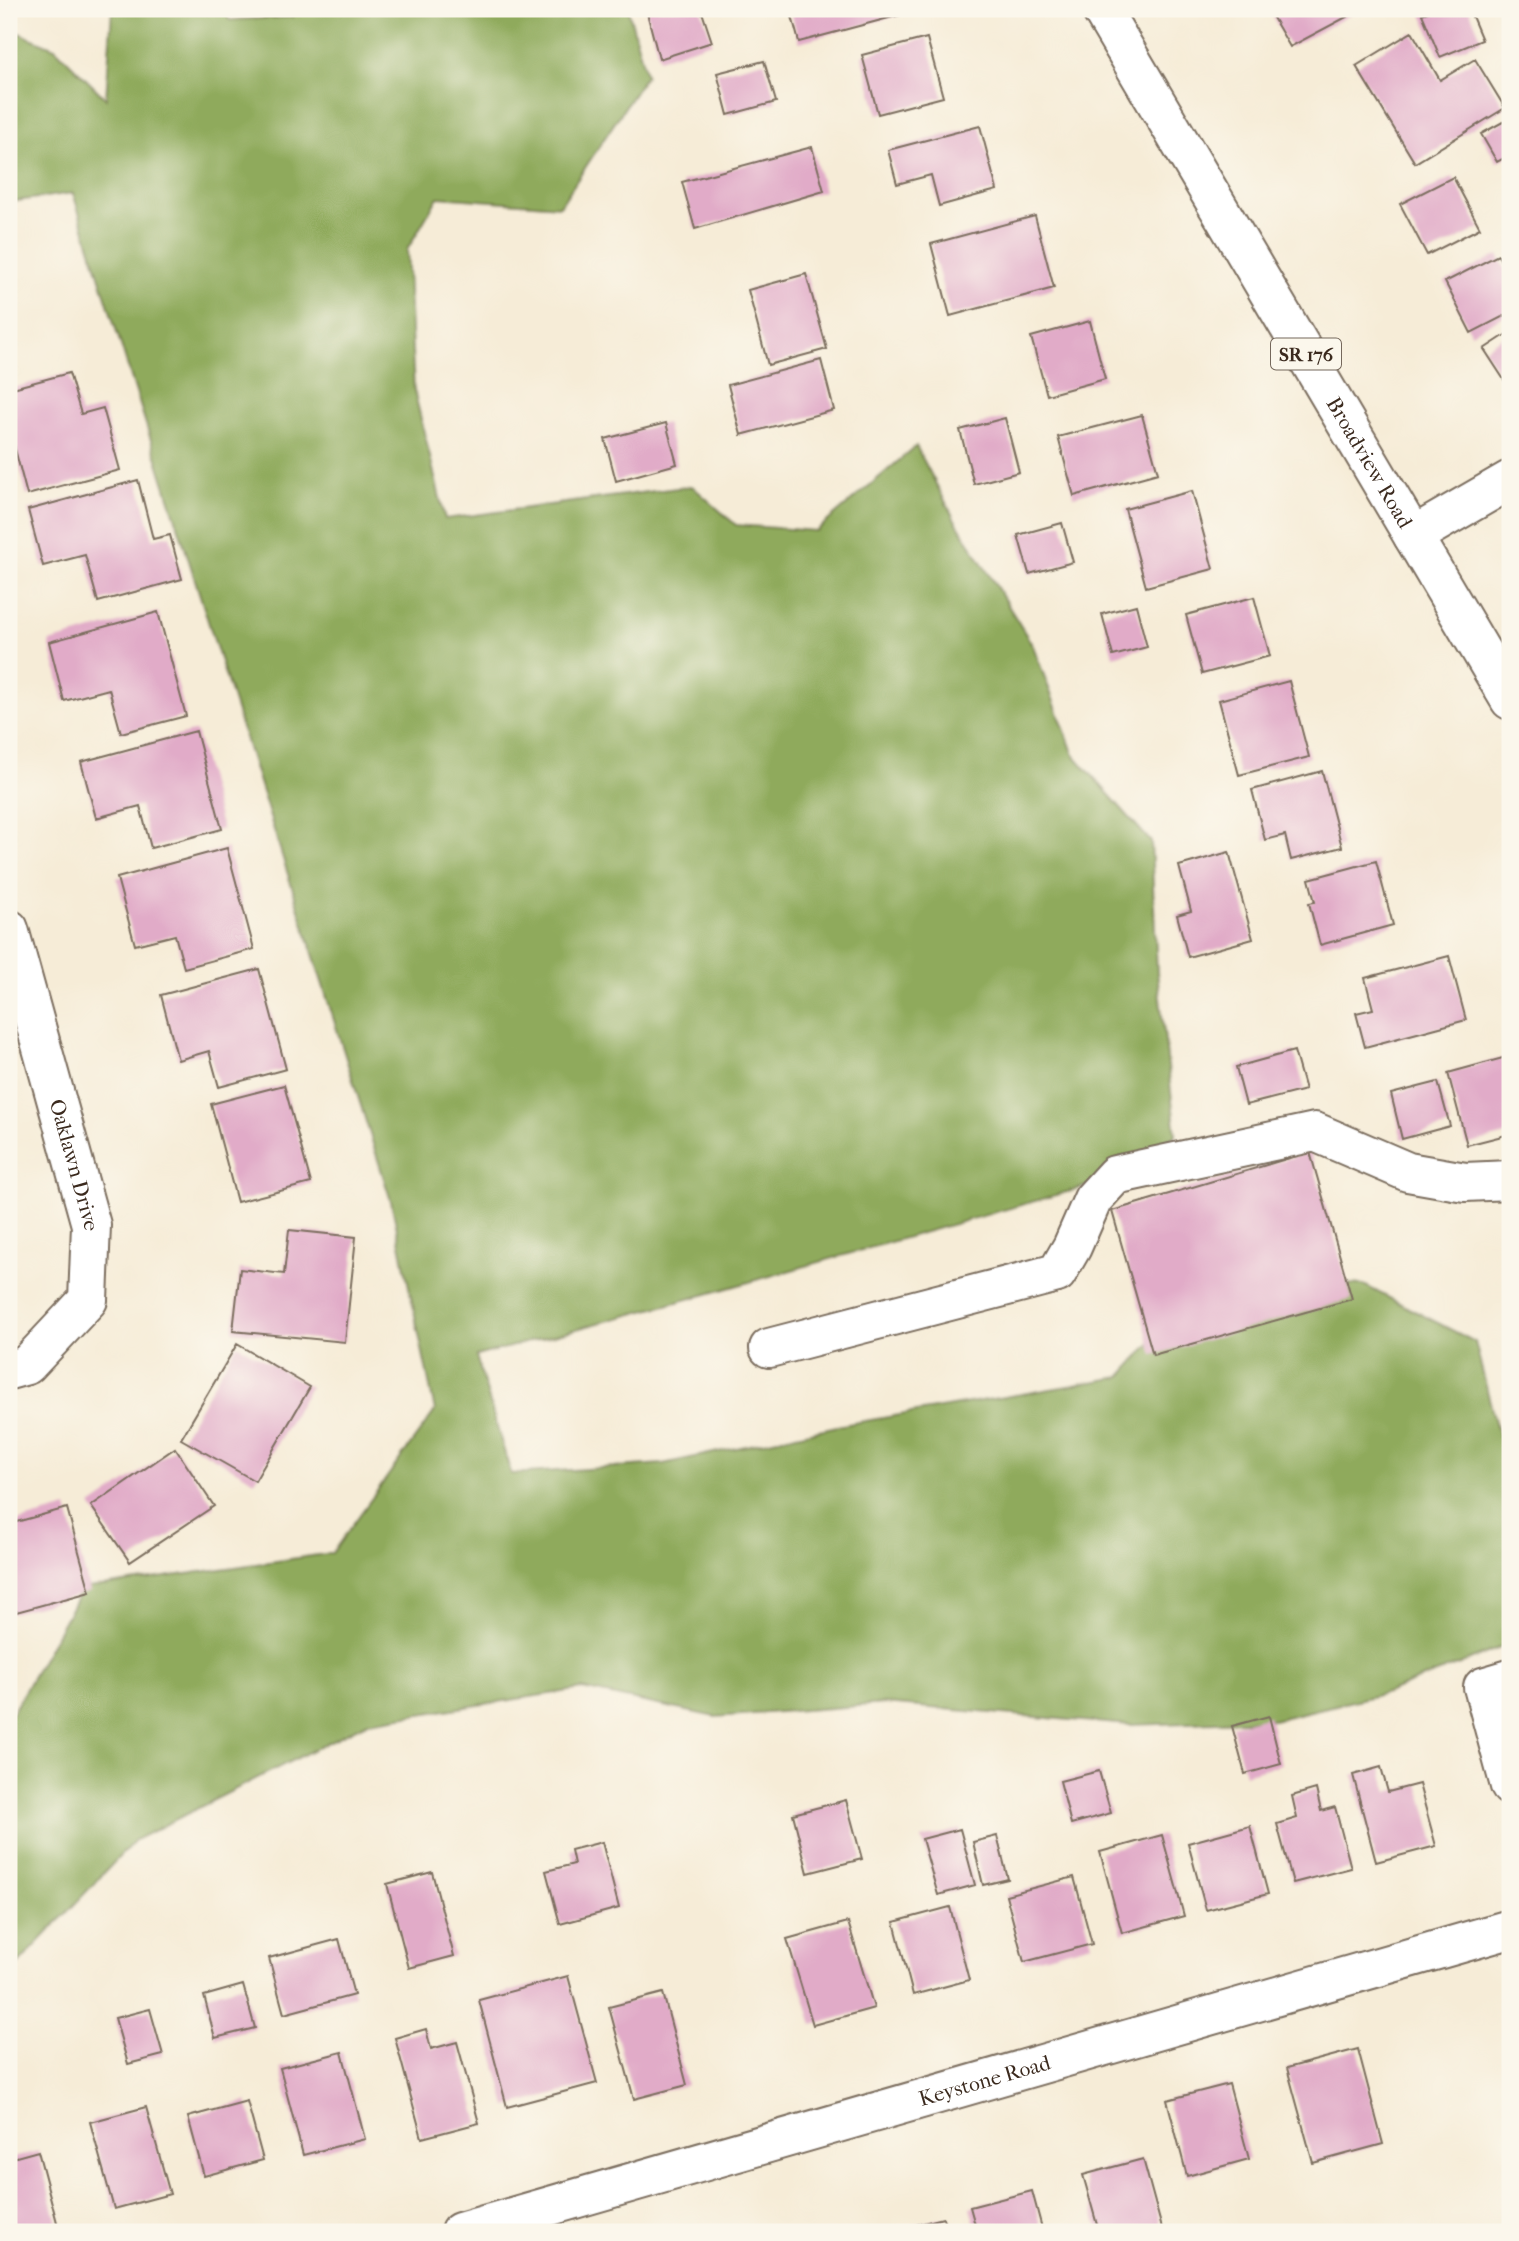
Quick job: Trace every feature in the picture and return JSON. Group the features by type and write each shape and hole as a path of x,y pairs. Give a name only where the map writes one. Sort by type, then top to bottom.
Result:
{"street":[{"name":"Broadview Road","path":"1101,9 1510,700"},
{"path":"1413,536 1510,480"},
{"name":"Oaklawn Drive","path":"9,929 91,1225 88,1300 27,1365 9,1370"},
{"path":"769,1348 1057,1273 1072,1247 1093,1199 1115,1175 1315,1132 1408,1172 1465,1182 1510,1180"},
{"path":"1510,1679 1483,1687 1510,1786"},
{"name":"Keystone Road","path":"460,2232 1510,1929"}],"green space":[{"path":"112,9 224,9 229,20 293,17 293,9 628,9 646,75 560,206 438,197 407,250 414,390 445,519 692,486 736,525 816,531 916,446 954,518 1033,646 1074,755 1151,842 1157,972 1176,1135 1088,1186 476,1356 511,1474 663,1464 842,1425 1120,1377 1211,1278 1364,1285 1475,1342 1510,1482 1510,1644 1386,1693 1273,1720 1130,1725 884,1704 715,1717 582,1689 368,1722 135,1840 9,1974 9,1712 12,1713 82,1589 332,1553 435,1411 391,1201 73,193 9,202 9,29 55,48 106,99"}],"building":[{"path":"646,9 701,9 712,42 659,59"},
{"path":"790,9 898,9 900,15 799,42"},
{"path":"1268,9 1352,9 1354,13 1290,47"},
{"path":"1435,9 1469,9 1482,40 1440,57 1422,14"},
{"path":"1412,32 1440,80 1475,59 1505,108 1415,163 1356,66"},
{"path":"927,38 943,97 878,114 862,55"},
{"path":"764,61 776,102 728,115 717,73"},
{"path":"1510,118 1510,155 1497,162 1481,134"},
{"path":"980,126 997,190 939,206 931,175 897,184 888,150"},
{"path":"812,147 824,191 695,229 682,182"},
{"path":"1453,177 1480,228 1427,255 1400,204"},
{"path":"1035,216 1054,288 950,316 931,244"},
{"path":"1498,255 1510,278 1510,313 1471,333 1445,282"},
{"path":"806,274 827,349 768,365 748,290"},
{"path":"1090,321 1105,379 1047,395 1031,337"},
{"path":"1510,332 1510,389 1484,349"},
{"path":"821,360 834,410 741,435 728,385"},
{"path":"69,373 81,414 103,408 120,470 27,495 9,426 9,389"},
{"path":"1142,415 1158,473 1074,496 1058,437"},
{"path":"1005,418 1019,472 974,484 960,430"},
{"path":"666,423 677,464 616,481 605,439"},
{"path":"138,480 153,539 170,535 182,579 98,602 85,555 43,566 28,510"},
{"path":"1192,491 1213,569 1146,587 1125,509"},
{"path":"1062,523 1073,562 1029,574 1018,535"},
{"path":"1254,597 1270,656 1202,674 1186,615"},
{"path":"1136,605 1147,647 1113,656 1102,614"},
{"path":"158,612 186,716 121,733 109,689 64,701 49,642"},
{"path":"1289,681 1309,757 1239,775 1219,700"},
{"path":"196,731 222,829 151,848 140,806 96,818 81,762"},
{"path":"1322,771 1342,847 1291,860 1285,835 1265,840 1252,790"},
{"path":"227,848 254,949 184,968 175,935 135,945 117,878"},
{"path":"1229,852 1253,939 1188,957 1177,915 1191,911 1179,866"},
{"path":"1376,861 1393,925 1320,945 1309,903 1315,902 1309,879"},
{"path":"1449,956 1466,1020 1365,1047 1356,1013 1373,1009 1365,978"},
{"path":"259,969 286,1069 219,1087 209,1051 178,1060 161,995"},
{"path":"1294,1051 1305,1090 1246,1105 1236,1067"},
{"path":"1510,1056 1510,1134 1467,1145 1448,1073"},
{"path":"1438,1082 1450,1126 1402,1139 1391,1094"},
{"path":"284,1085 311,1183 237,1202 211,1104"},
{"path":"1310,1152 1352,1299 1153,1355 1112,1211"},
{"path":"289,1230 356,1237 345,1342 233,1331 240,1269 284,1274"},
{"path":"237,1344 310,1387 255,1481 181,1439"},
{"path":"175,1448 214,1506 130,1562 91,1506"},
{"path":"67,1508 90,1592 9,1614 9,1524"},
{"path":"1269,1716 1281,1764 1245,1774 1232,1726"},
{"path":"1381,1767 1388,1792 1419,1784 1436,1846 1376,1862 1353,1775"},
{"path":"1099,1771 1111,1813 1071,1824 1060,1781"},
{"path":"1316,1789 1321,1811 1335,1807 1351,1868 1293,1883 1277,1824 1297,1818 1292,1796"},
{"path":"846,1800 862,1859 808,1873 793,1814"},
{"path":"1250,1826 1268,1894 1206,1910 1188,1843"},
{"path":"960,1829 975,1885 938,1895 922,1839"},
{"path":"1162,1835 1184,1916 1122,1933 1100,1852"},
{"path":"997,1836 1008,1879 983,1885 973,1842"},
{"path":"602,1842 619,1908 560,1924 546,1871 574,1864 571,1850"},
{"path":"432,1872 454,1956 409,1968 387,1884"},
{"path":"1074,1877 1092,1944 1024,1962 1006,1895"},
{"path":"950,1907 969,1980 913,1995 894,1922"},
{"path":"848,1922 874,2008 813,2025 787,1939"},
{"path":"339,1939 354,1995 284,2014 269,1958"},
{"path":"568,1976 597,2083 507,2107 479,2000"},
{"path":"243,1985 255,2028 215,2038 204,1996"},
{"path":"663,1993 687,2085 634,2099 609,2007"},
{"path":"150,2009 163,2055 128,2064 115,2018"},
{"path":"426,2029 431,2049 457,2042 479,2123 422,2138 395,2038"},
{"path":"1358,2049 1383,2144 1313,2163 1287,2068"},
{"path":"342,2052 365,2139 303,2155 280,2068"},
{"path":"1229,2084 1249,2159 1187,2176 1167,2100"},
{"path":"247,2101 263,2160 204,2176 188,2117"},
{"path":"146,2107 170,2194 114,2209 90,2122"},
{"path":"38,2151 59,2230 9,2232 9,2159"},
{"path":"1143,2159 1163,2232 1099,2232 1083,2175"},
{"path":"1032,2191 1043,2232 977,2232 970,2207"},
{"path":"943,2218 947,2232 892,2232 892,2231"}]}
